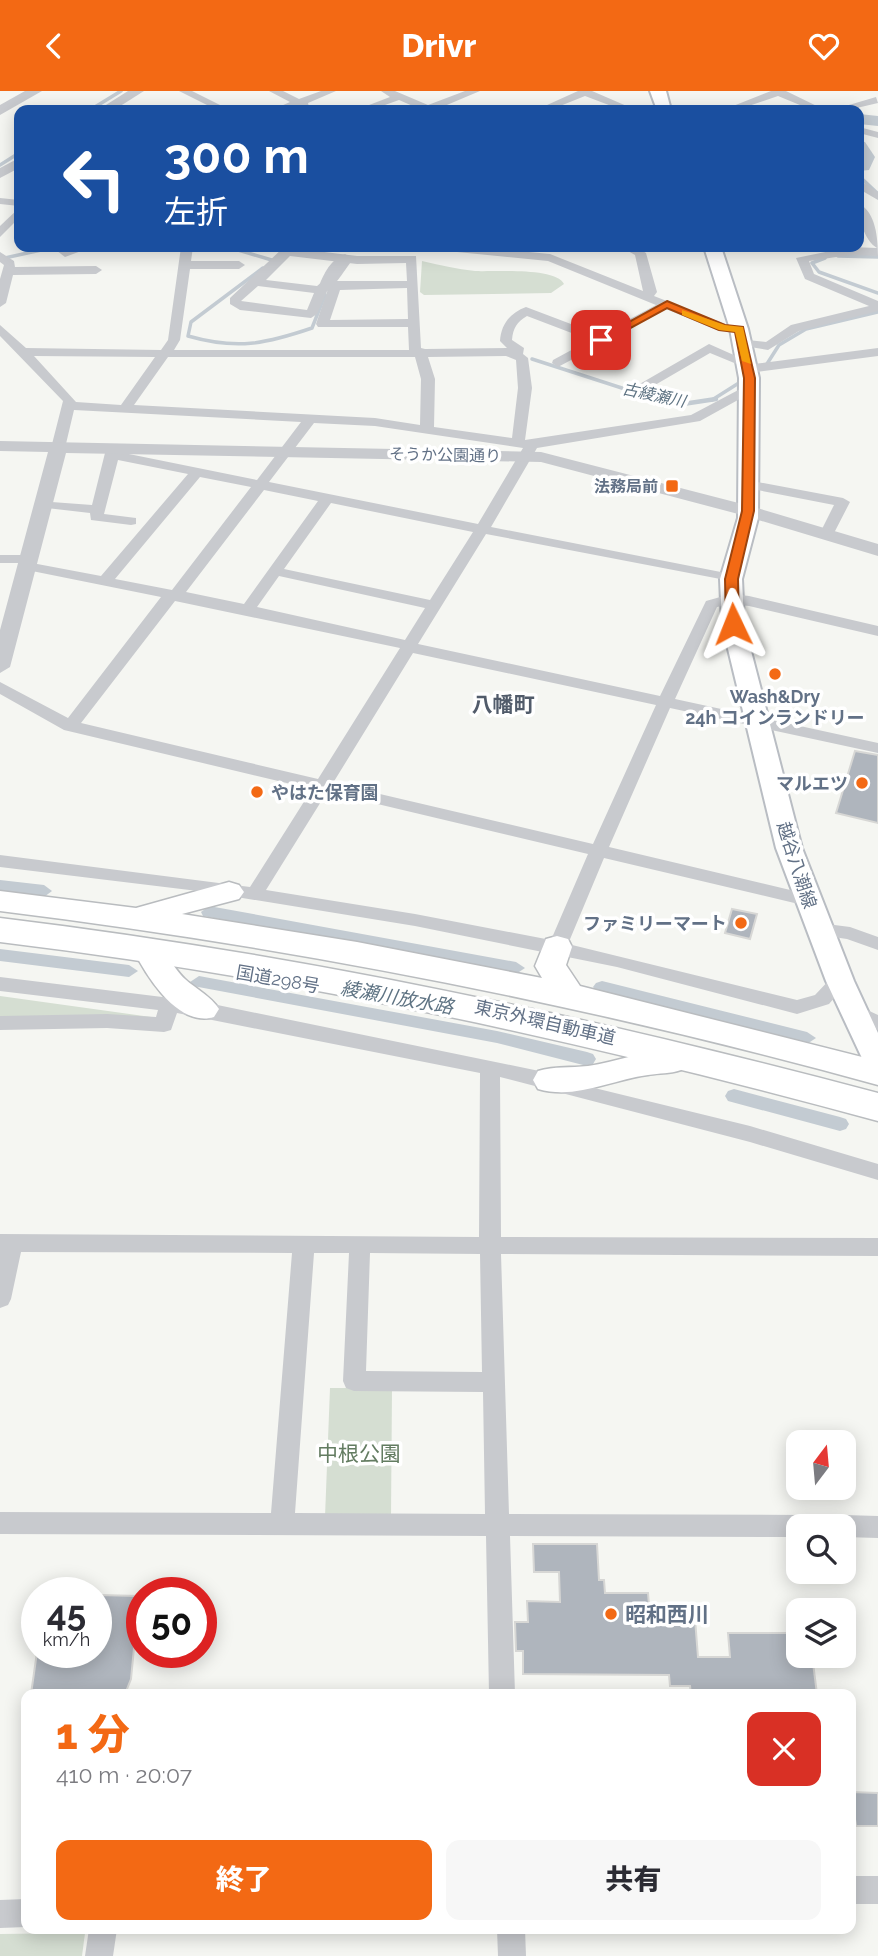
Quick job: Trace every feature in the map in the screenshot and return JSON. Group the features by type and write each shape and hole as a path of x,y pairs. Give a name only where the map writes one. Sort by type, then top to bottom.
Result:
{"highway":[{"path":"133,916 242,894"},
{"path":"0,901 133,916 383,957 570,995 878,1073"},
{"name":"東京外環自動車道","path":"0,910 234,940 443,978 661,1027 878,1084"},
{"name":"東京外環自動車道","path":"0,930 225,960 423,995 660,1048 878,1107"},
{"name":"国道298号","path":"0,940 153,959 453,1012 670,1062 878,1118"},
{"path":"557,947 550,966 570,995"},
{"path":"153,959 163,976 179,994 204,1009"},
{"path":"549,1080 589,1078 647,1063 670,1062"}],"main road":[{"name":"越谷八潮線","path":"714,252 746,359 748,511 731,589 742,668 789,848 852,1010 878,1063"}],"street":[{"path":"0,111 35,91"},
{"path":"119,105 137,91"},
{"path":"184,91 214,105"},
{"path":"274,91 305,105"},
{"path":"290,105 331,91"},
{"path":"386,91 417,105"},
{"path":"440,105 475,91"},
{"path":"741,105 778,91 809,105"},
{"path":"554,105 587,92 619,105"},
{"path":"850,105 876,95 877,114"},
{"path":"376,105 399,97"},
{"path":"0,233 14,212"},
{"path":"864,216 878,245"},
{"path":"287,252 281,264 262,274 234,301 240,306 311,314 327,287"},
{"path":"503,252 550,258 723,328 746,359"},
{"path":"638,252 651,286 651,292 646,295"},
{"path":"824,252 799,253 809,276 878,306"},
{"path":"414,323 322,324 332,272 348,253 412,261 417,352 428,379 427,429"},
{"path":"186,256 216,255"},
{"path":"186,256 239,265"},
{"path":"125,409 174,340 186,256"},
{"path":"0,303 5,261 96,270"},
{"path":"254,282 327,287 413,284"},
{"path":"558,363 667,304"},
{"path":"71,406 375,422 525,448 695,418 746,359 773,349 795,328 878,306"},
{"path":"513,354 519,351 506,341 506,328 510,321 526,311 601,340"},
{"path":"0,329 70,400 71,406 0,667"},
{"path":"638,389 709,348 746,359 801,362 878,352"},
{"path":"773,349 801,362"},
{"path":"0,351 303,355 476,350 513,354 522,358 525,448 483,529 323,786 242,894"},
{"path":"70,726 262,486 311,418"},
{"name":"そうか公園通り","path":"0,446 113,452 525,448 548,459 748,511 877,549"},
{"path":"131,521 96,517 113,452 326,500 483,529 731,589 878,631"},
{"path":"105,581 197,472"},
{"path":"747,484 843,502 826,535"},
{"path":"248,609 326,500"},
{"path":"43,504 98,509"},
{"path":"0,559 248,609 878,748"},
{"path":"275,571 434,605"},
{"path":"557,947 710,604 731,589"},
{"path":"0,687 70,726 807,900"},
{"path":"0,860 123,875 415,920 557,947 797,1007 818,1004 828,998 840,981"},
{"path":"819,929 836,930 878,944"},
{"path":"0,984 204,1009 549,1080 569,1089 750,1134 878,1171"},
{"path":"0,1024 107,1021 164,1025 169,1004"},
{"path":"852,1010 878,1023"},
{"path":"490,1070 490,1243 502,1689"},
{"path":"0,1299 6,1243 490,1243 878,1247"},
{"path":"282,1523 304,1243"},
{"path":"360,1243 354,1381 493,1382"},
{"path":"0,1523 282,1523 356,1520 786,1526"},
{"path":"856,1526 878,1527"},
{"path":"856,1890 878,1890"},
{"path":"0,1913 21,1913"},
{"path":"99,1956 102,1934"},
{"path":"511,1934 512,1956"}],"green space":[{"path":"422,261 475,271 537,273 559,279 564,284 551,293 424,295 420,292"},
{"path":"0,996 151,1017 0,1016"},
{"name":"中根公園","path":"330,1388 392,1388 391,1517 325,1517"},
{"path":"0,1934 85,1934 82,1956 0,1956"}],"building":[{"name":"マルエツ","path":"855,751 878,755 878,823 836,813"},
{"name":"ファミリーマート","path":"732,909 757,914 750,939 725,933"},
{"name":"昭和西川","path":"533,1544 597,1544 599,1580 604,1580 605,1593 648,1593 649,1605 694,1606 698,1657 730,1657 728,1633 786,1633 786,1668 814,1668 816,1689 690,1689 690,1686 670,1686 669,1675 523,1674 523,1651 516,1651 515,1622 528,1622 527,1601 560,1602 559,1572 534,1572"},
{"path":"112,1595 126,1596 126,1668 132,1668 127,1689 32,1689 35,1668 112,1668"},
{"path":"856,1792 878,1793 878,1826 856,1826"}],"waterway":[{"path":"98,105 121,91"},
{"name":"古綾瀬川","path":"864,120 878,121"},
{"name":"古綾瀬川","path":"864,154 864,163"},
{"path":"0,165 14,156"},
{"name":"古綾瀬川","path":"864,181 878,194"},
{"name":"古綾瀬川","path":"0,259 32,252"},
{"name":"古綾瀬川","path":"245,252 275,261"},
{"name":"古綾瀬川","path":"838,256 878,257"},
{"name":"古綾瀬川","path":"825,258 812,263 819,272 878,293"},
{"name":"古綾瀬川","path":"263,268 191,322 188,336 236,344 295,334 312,328 325,295"},
{"name":"古綾瀬川","path":"765,367 779,345 806,329 878,312"},
{"name":"古綾瀬川","path":"532,359 659,400"},
{"name":"古綾瀬川","path":"713,399 742,381"},
{"name":"古綾瀬川","path":"652,399 683,404 713,399"},
{"name":"綾瀬川放水路","path":"0,886 44,891"},
{"name":"綾瀬川放水路","path":"209,912 516,968"},
{"name":"綾瀬川放水路","path":"0,955 129,971"},
{"name":"綾瀬川放水路","path":"199,982 497,1037 587,1059"},
{"name":"綾瀬川放水路","path":"602,987 807,1038"},
{"name":"綾瀬川放水路","path":"734,1096 840,1124"}],"slow traffic":[{"path":"686,312 723,328 739,329 747,361"}],"place":[{"name":"法務局前","path":"672,486"},
{"name":"Wash&Dry 24h コインランドリー","path":"775,674"},
{"name":"マルエツ","path":"862,783"},
{"name":"やはた保育園","path":"257,792"},
{"name":"ファミリーマート","path":"741,923"},
{"name":"昭和西川","path":"611,1614"}],"district":[{"name":"八幡町","path":"503,704"}],"route":[{"path":"601,340 667,304 723,328 739,329 749,369 746,502 748,518 735,559 732,579 733,624"}]}
